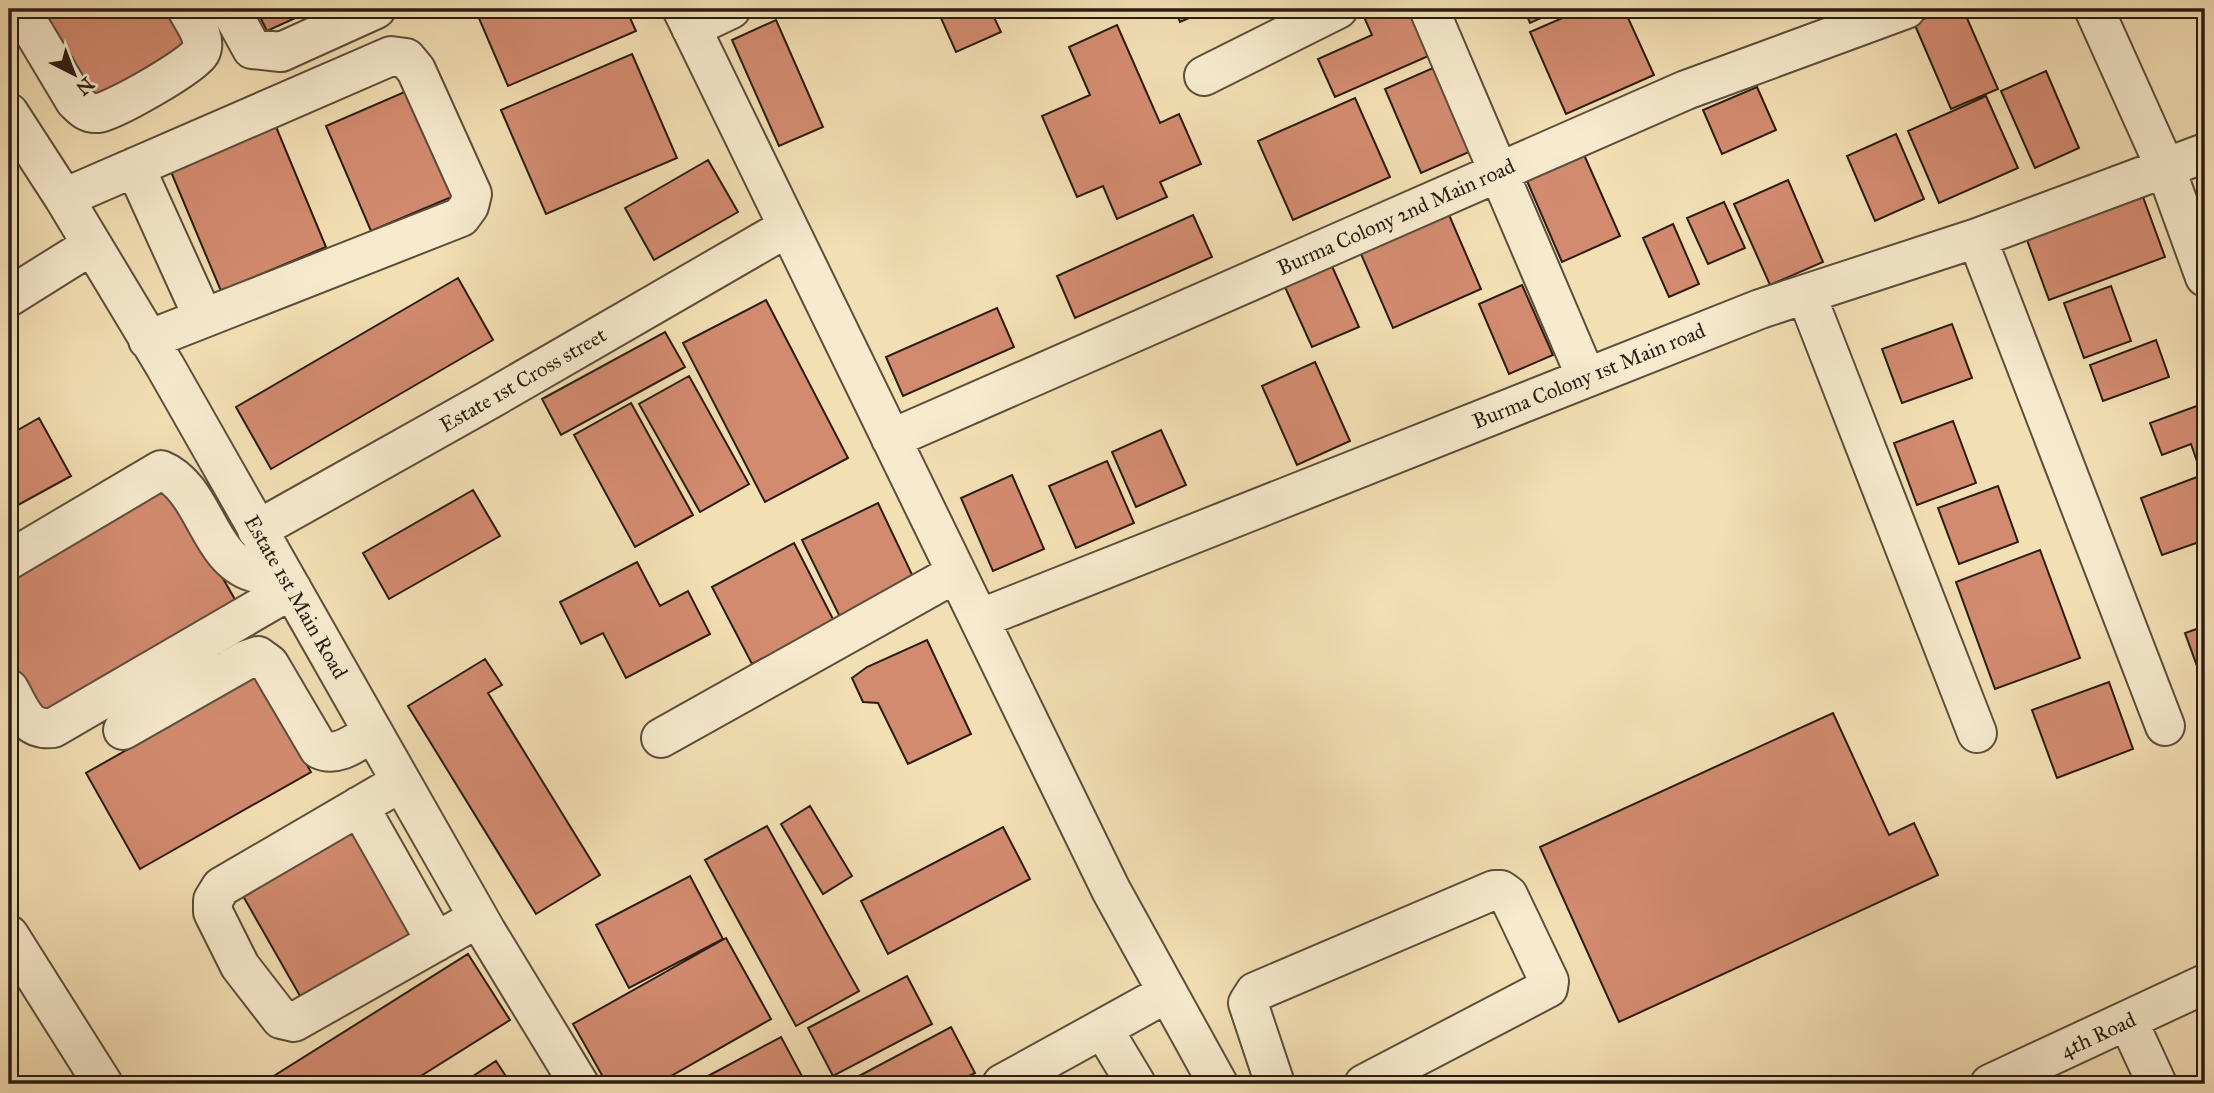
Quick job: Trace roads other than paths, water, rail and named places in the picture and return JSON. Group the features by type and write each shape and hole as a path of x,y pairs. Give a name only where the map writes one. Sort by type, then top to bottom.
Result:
{"street":[{"path":"20,9 75,101 85,111 99,113 132,98 185,67 200,54 203,40 187,9"},
{"path":"230,9 253,49 281,52 376,9"},
{"path":"731,9 686,18 1111,890 1218,1084"},
{"path":"1204,76 1338,9"},
{"path":"1429,9 1586,377"},
{"name":"Burma Colony 2nd Main road","path":"891,439 1686,90 1906,9"},
{"path":"2094,9 2165,167 2205,277"},
{"path":"64,198 391,56 406,58 416,71 472,194 469,206 461,217 148,340"},
{"name":"Estate 1st Main Road","path":"11,121 64,198 148,340 478,918 579,1084"},
{"name":"Burma Colony 1st Main road","path":"979,619 1760,309 1977,238 2205,153"},
{"path":"135,167 203,317"},
{"name":"Estate 1st Cross street","path":"274,559 488,401 788,227"},
{"path":"1977,238 2165,726"},
{"path":"14,283 92,246"},
{"path":"1806,294 1977,733"},
{"path":"9,560 161,470 174,475 192,498 223,548 241,568 253,572 274,559"},
{"path":"9,689 28,722 39,730 53,728 274,559"},
{"path":"661,738 956,573"},
{"path":"123,730 246,660 258,656 269,664 320,749 329,753 339,751 373,732"},
{"path":"401,782 221,887 213,900 213,912 240,967 281,1019 294,1022 478,918"},
{"path":"359,806 436,942"},
{"path":"1275,1084 1251,1017 1248,1003 1255,992 1494,890 1501,890 1508,895 1549,981 1548,988 1364,1084"},
{"path":"9,935 103,1084"},
{"name":"4th Road","path":"1990,1084 2039,1075 2128,1021 2205,984"},
{"path":"1002,1084 1167,993"},
{"path":"2128,1021 2157,1084"},
{"path":"1102,1030 1136,1084"},
{"path":"1257,1084 1263,1081 1275,1084"}]}
